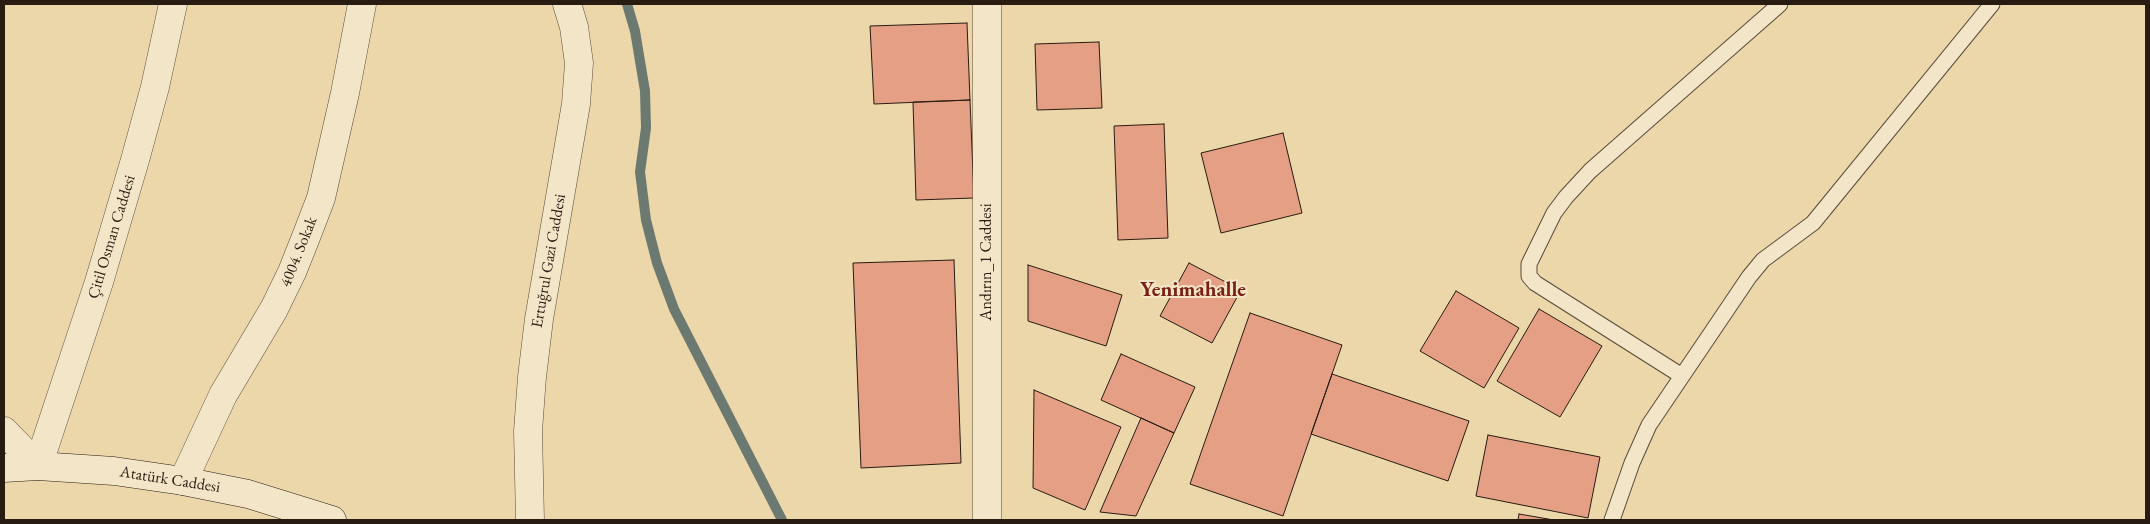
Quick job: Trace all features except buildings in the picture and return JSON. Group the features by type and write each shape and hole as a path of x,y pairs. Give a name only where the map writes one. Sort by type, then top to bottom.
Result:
{"street":[{"name":"Çitil Osman Caddesi","path":"38,466 100,282 136,160 155,87 173,4"},
{"name":"4004. Sokak","path":"183,480 223,395 274,309 292,272 321,198 345,93 362,4"},
{"name":"Ertuğrul Gazi Caddesi","path":"530,520 528,431 532,376 539,319 576,96 579,63 574,27 567,4"},
{"name":"Andırın_1 Caddesi","path":"987,4 987,520"},
{"path":"4,431 38,466"},
{"name":"Atatürk Caddesi","path":"4,468 38,466 114,471 183,480 248,494 323,519"}],"lane":[{"path":"1682,376 1535,283 1529,276 1529,264 1554,213 1590,171 1780,4"},
{"path":"1612,520 1632,463 1649,425 1749,277 1763,260 1813,223 1992,4"}],"waterway":[{"path":"627,4 635,31 645,91 646,128 640,172 646,220 657,263 674,309 782,520"}],"district":[{"name":"Yenimahalle","path":"1193,290"}]}
